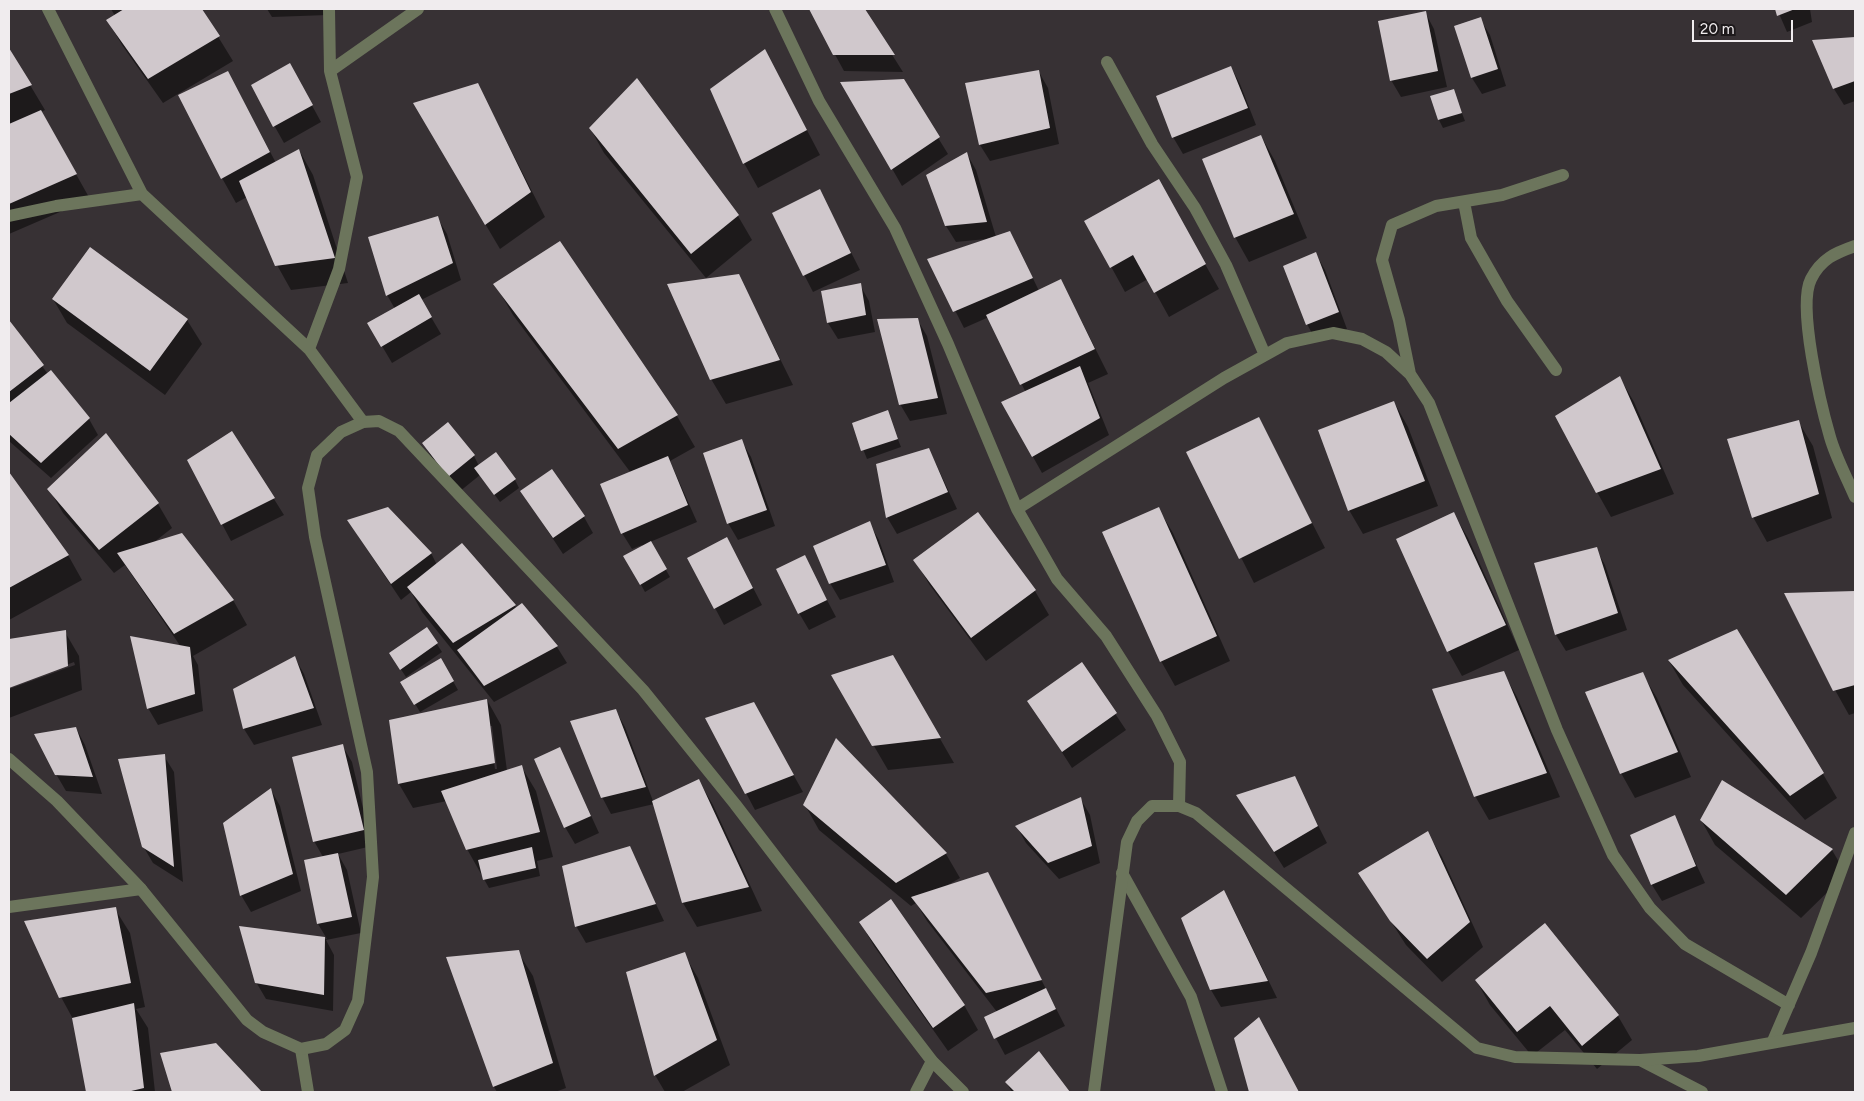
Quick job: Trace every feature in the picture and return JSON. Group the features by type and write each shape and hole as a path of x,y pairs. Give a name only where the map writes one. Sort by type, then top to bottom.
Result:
{"street":[{"path":"48,9 142,194 309,349 362,422"},
{"path":"309,349 340,269 357,177 330,71 329,9"},
{"path":"330,71 418,9"},
{"path":"775,9 819,101 895,228 948,344 1017,509 1057,580 1106,636 1141,687 1157,716 1180,762 1180,806"},
{"path":"1107,62 1152,144 1195,208 1250,316 1265,355"},
{"path":"1410,374 1399,320 1382,260 1392,225 1436,206 1502,195 1563,175"},
{"path":"9,216 56,206 142,194"},
{"path":"1464,202 1472,238 1507,301 1556,370"},
{"path":"1855,246 1825,258 1810,281 1807,294 1813,361 1830,439 1855,497"},
{"path":"1017,509 1224,378 1287,343 1333,333 1362,339 1386,352 1410,374 1429,403 1556,730 1613,855 1650,908 1685,944 1789,1005"},
{"path":"9,759 57,801 141,889 247,1020 263,1032 301,1049 326,1044 345,1030 358,1001 373,877 367,772 315,537 308,488 317,455 340,432 362,422 379,420 398,431 643,690 735,804 932,1061 963,1092"},
{"path":"1094,1092 1127,842 1137,821 1152,806 1180,806 1196,814 1477,1048 1515,1057 1640,1060 1698,1056 1773,1041 1855,1028"},
{"path":"1773,1041 1811,953 1855,833"},
{"path":"1122,873 1191,997 1222,1092"},
{"path":"9,907 141,889"},
{"path":"301,1049 308,1092"},
{"path":"1640,1060 1702,1092"},
{"path":"916,1092 932,1061"}],"building":[{"path":"124,9 202,9 220,36 148,79 106,20"},
{"path":"809,9 865,9 895,55 833,55"},
{"path":"1775,9 1795,9 1777,16"},
{"path":"1426,11 1438,71 1390,81 1378,21"},
{"path":"1481,17 1498,69 1471,78 1454,26"},
{"path":"1855,37 1855,81 1833,89 1812,40"},
{"path":"9,48 32,85 9,94"},
{"path":"765,49 807,130 743,164 710,89"},
{"path":"290,63 313,105 273,127 251,85"},
{"path":"1231,66 1248,108 1172,138 1156,96"},
{"path":"1039,70 1050,128 979,145 965,83"},
{"path":"228,71 270,152 221,179 178,95"},
{"path":"637,78 739,215 691,254 589,128"},
{"path":"904,79 940,137 891,170 840,82"},
{"path":"478,83 531,192 485,225 413,103"},
{"path":"1454,89 1462,113 1438,120 1430,96"},
{"path":"41,110 77,174 9,204 9,124"},
{"path":"1261,135 1294,214 1234,238 1202,159"},
{"path":"299,149 335,258 275,266 239,181"},
{"path":"967,152 987,222 945,226 926,175"},
{"path":"1159,179 1206,264 1154,293 1133,255 1110,268 1084,221"},
{"path":"820,189 851,253 803,276 772,213"},
{"path":"438,216 453,263 386,296 368,237"},
{"path":"1010,231 1033,278 953,312 927,259"},
{"path":"560,241 678,415 618,449 493,284"},
{"path":"90,247 188,319 150,371 52,299"},
{"path":"1316,252 1339,312 1306,325 1283,266"},
{"path":"739,274 780,360 710,380 667,284"},
{"path":"1061,279 1095,349 1020,385 986,315"},
{"path":"861,283 866,315 827,323 821,291"},
{"path":"419,294 432,317 381,347 367,323"},
{"path":"918,318 938,398 899,405 877,319"},
{"path":"9,320 44,365 9,392"},
{"path":"1080,366 1100,418 1032,457 1001,402"},
{"path":"51,370 90,418 41,463 9,434 9,403"},
{"path":"1620,376 1661,469 1596,493 1555,416"},
{"path":"1394,401 1425,481 1348,511 1318,430"},
{"path":"888,410 898,439 861,451 852,423"},
{"path":"1259,417 1312,523 1239,559 1186,452"},
{"path":"1799,420 1819,494 1752,518 1727,439"},
{"path":"448,422 475,455 448,477 422,443"},
{"path":"232,431 275,498 221,525 187,460"},
{"path":"106,433 159,503 99,550 47,489"},
{"path":"742,439 767,510 727,524 703,453"},
{"path":"929,448 948,492 886,518 876,464"},
{"path":"496,452 516,479 494,495 474,468"},
{"path":"668,456 688,505 621,534 600,484"},
{"path":"552,469 585,516 553,538 520,491"},
{"path":"9,472 69,555 9,588"},
{"path":"388,507 432,553 391,584 347,520"},
{"path":"1159,507 1217,636 1160,662 1102,532"},
{"path":"978,512 1036,590 971,638 913,560"},
{"path":"1454,512 1506,625 1447,652 1396,539"},
{"path":"870,521 886,565 829,584 813,546"},
{"path":"182,533 234,600 174,634 117,553"},
{"path":"727,537 753,588 714,609 687,558"},
{"path":"651,541 667,569 640,585 623,556"},
{"path":"462,543 516,605 453,643 407,587"},
{"path":"1597,547 1618,613 1555,635 1534,563"},
{"path":"805,555 827,600 798,614 776,569"},
{"path":"1855,591 1855,685 1833,691 1784,593"},
{"path":"522,603 558,646 484,686 457,650"},
{"path":"427,627 438,643 400,670 389,653"},
{"path":"1737,629 1824,773 1790,796 1668,660"},
{"path":"66,630 68,666 9,688 9,639"},
{"path":"130,636 190,647 195,694 147,709"},
{"path":"893,655 941,738 872,746 831,675"},
{"path":"295,656 314,708 243,729 233,689"},
{"path":"441,658 454,681 414,705 400,682"},
{"path":"1082,662 1117,713 1062,752 1027,701"},
{"path":"1504,671 1547,773 1474,797 1432,689"},
{"path":"1643,672 1678,752 1620,774 1585,692"},
{"path":"487,699 495,763 398,784 389,720"},
{"path":"754,702 794,775 745,794 705,718"},
{"path":"616,709 646,787 601,798 570,721"},
{"path":"76,727 93,777 55,775 34,734"},
{"path":"836,738 947,853 896,883 803,805"},
{"path":"343,744 364,830 313,842 292,757"},
{"path":"560,747 591,816 564,828 534,759"},
{"path":"165,754 174,867 142,847 118,759"},
{"path":"522,765 540,832 466,850 441,791"},
{"path":"1295,776 1318,826 1274,852 1236,795"},
{"path":"699,779 749,887 682,903 652,801"},
{"path":"1722,780 1833,849 1786,895 1700,820"},
{"path":"271,788 293,874 240,896 223,823"},
{"path":"1081,797 1092,846 1048,863 1015,826"},
{"path":"1675,815 1696,866 1651,885 1630,835"},
{"path":"1428,831 1470,922 1427,959 1390,921 1358,873"},
{"path":"630,846 656,904 575,927 562,866"},
{"path":"532,847 536,868 483,880 478,860"},
{"path":"338,853 352,917 317,924 304,860"},
{"path":"988,872 1042,980 986,993 911,897"},
{"path":"1224,890 1268,981 1210,990 1181,918"},
{"path":"891,899 965,1005 933,1028 859,922"},
{"path":"116,907 131,983 59,998 24,921"},
{"path":"1545,923 1619,1015 1582,1046 1550,1006 1517,1032 1475,980"},
{"path":"239,926 325,937 324,995 255,983"},
{"path":"519,950 553,1063 493,1087 446,957"},
{"path":"685,952 717,1040 654,1076 626,972"},
{"path":"1046,988 1056,1009 994,1039 984,1017"},
{"path":"134,1003 144,1088 127,1092 86,1092 72,1018"},
{"path":"1259,1017 1299,1092 1249,1092 1234,1038"},
{"path":"216,1043 262,1092 172,1092 160,1053"},
{"path":"1039,1051 1070,1092 1015,1092 1005,1082"}]}
